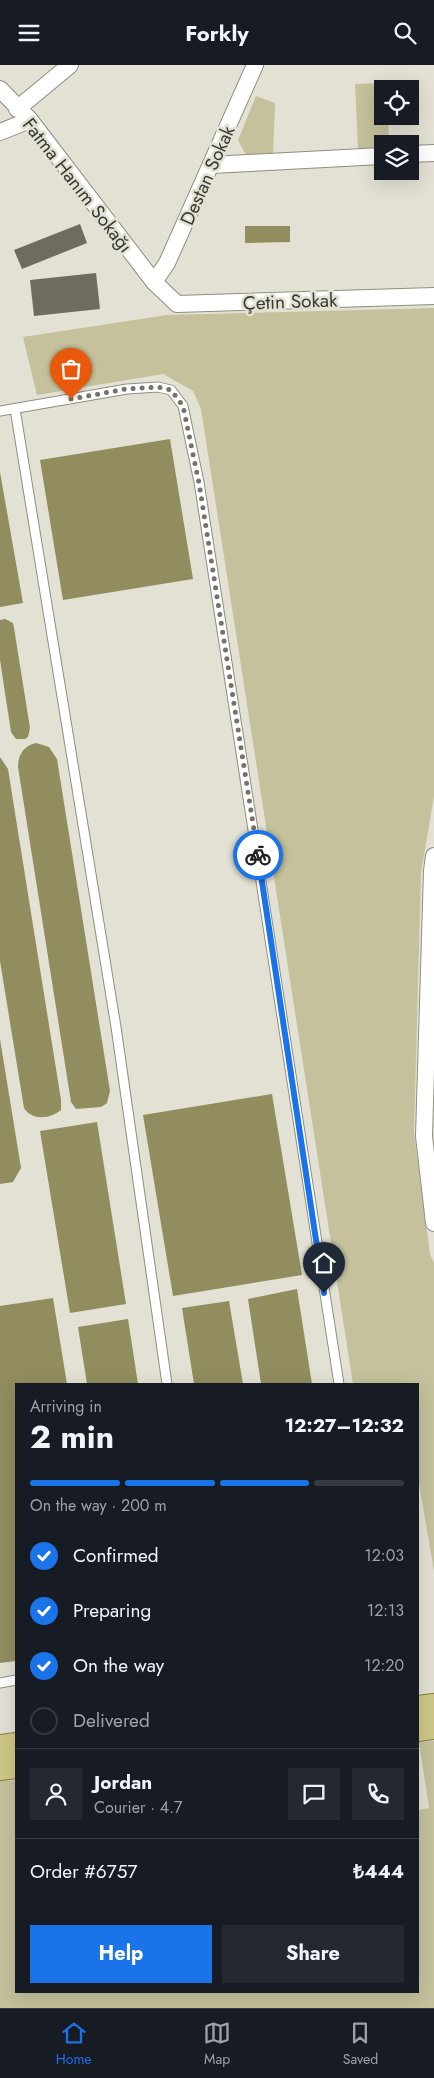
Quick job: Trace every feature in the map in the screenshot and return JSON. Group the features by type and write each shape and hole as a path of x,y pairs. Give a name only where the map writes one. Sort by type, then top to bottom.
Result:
{"main road":[{"path":"419,1709 434,1707"},
{"path":"419,1728 434,1726"},
{"path":"0,1748 15,1746"},
{"path":"0,1767 15,1765"}],"street":[{"path":"17,109 70,65"},
{"name":"Destan Sokak","path":"154,282 167,263 255,65"},
{"name":"Fatma Hanım Sokağı","path":"0,89 17,109 30,120 154,282"},
{"path":"0,132 30,120"},
{"path":"419,154 434,153"},
{"path":"211,165 374,156"},
{"name":"Çetin Sokak","path":"154,282 177,304 434,296"},
{"path":"434,856 432,871 429,1136 434,1223"}],"lane":[{"path":"0,411 126,389 158,387 171,390 183,406 199,483 338,1383"},
{"path":"15,409 116,1027 167,1383"},
{"path":"0,1683 15,1680"}],"shaded area":[{"path":"374,83 374,125 388,125 389,135 374,135 374,148 358,149 355,84"},
{"path":"256,96 275,103 273,154 246,155 238,140"},
{"path":"245,226 290,226 290,242 245,243"},
{"path":"434,308 434,796 421,873 414,1133 430,1254 434,1263 434,1571 419,1484 419,1383 353,1383 201,409 193,391 163,374 37,395 23,337 167,315"},
{"path":"170,439 193,579 63,600 40,460"},
{"path":"0,472 23,603 0,607"},
{"path":"5,619 13,623 14,628 30,728 28,737 25,739 16,739 11,732 0,660 0,620"},
{"path":"36,743 49,747 57,759 110,1091 107,1103 101,1107 76,1109 71,1102 18,767 22,751"},
{"path":"0,757 8,769 61,1100 61,1110 47,1117 36,1117 24,1108 0,961"},
{"path":"0,1039 21,1168 13,1182 0,1184"},
{"path":"272,1094 302,1275 173,1296 143,1115"},
{"path":"97,1122 126,1304 70,1313 40,1131"},
{"path":"297,1289 312,1383 261,1383 248,1299"},
{"path":"53,1298 67,1383 15,1383 15,1661 0,1663 0,1306"},
{"path":"229,1301 243,1383 194,1383 182,1308"},
{"path":"128,1319 138,1383 87,1383 78,1327"},
{"path":"434,1741 434,2008 0,2008 0,1781 15,1780 15,1993 419,1993 419,1810 429,1808 419,1742"}],"building":[{"path":"80,224 87,243 22,269 14,250"},
{"path":"96,273 100,309 34,316 30,280"}],"way so far":[{"path":"71,399 126,389 158,387 171,390 183,406 199,483 258,855"}],"route":[{"path":"258,855 324,1293"}]}
